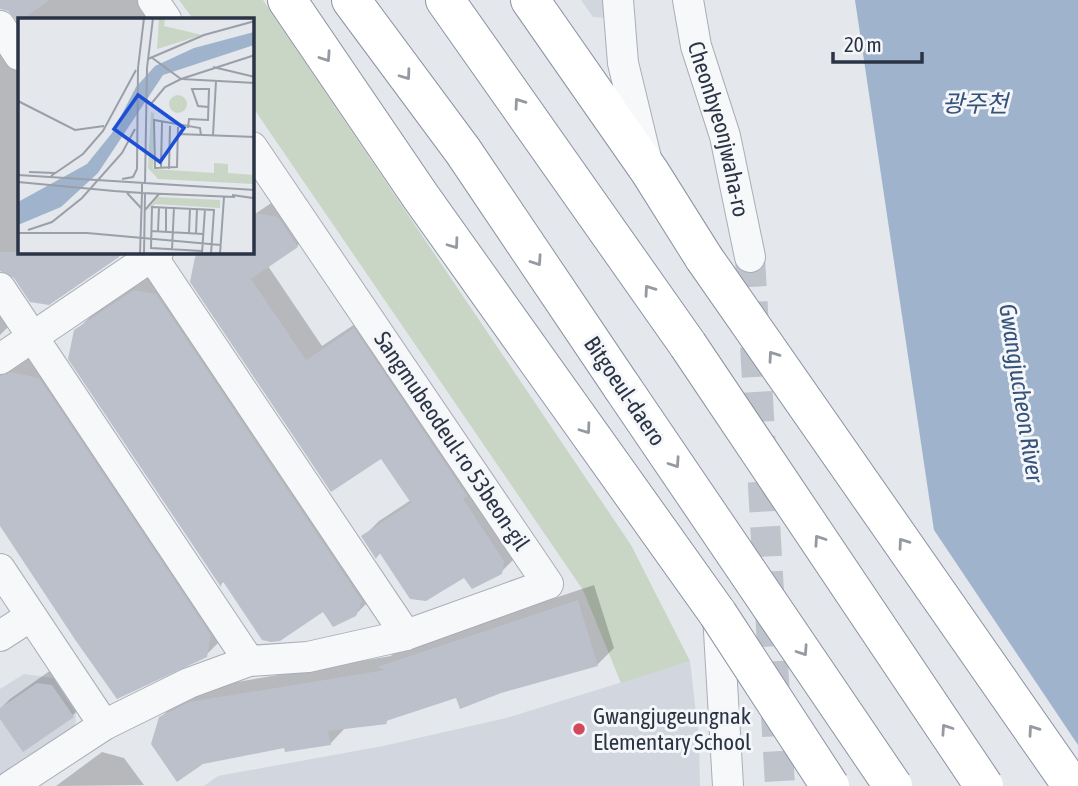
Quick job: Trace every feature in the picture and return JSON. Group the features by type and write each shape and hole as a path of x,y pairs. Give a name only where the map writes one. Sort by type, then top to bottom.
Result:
{"highway":[{"path":"287,0 421,197 718,614 830,786"},
{"name":"Bitgoeul-daero","path":"351,0 463,152 893,786"},
{"path":"445,0 688,345 984,786"},
{"path":"458,0 479,46"},
{"path":"530,0 650,172 704,257 1072,786"}],"street":[{"path":"153,0 165,18"},
{"path":"618,0 624,63 650,172"},
{"name":"Cheonbyeonjwaha-ro","path":"688,0 696,46 725,136 750,257"},
{"path":"0,26 18,53"},
{"name":"Sangmubeodeul-ro 53beon-gil","path":"11,786 104,725 189,683 249,661 319,655 406,635 548,584 261,181 254,155"},
{"path":"0,359 152,254"},
{"path":"154,254 406,635"},
{"path":"0,288 249,661"},
{"path":"0,569 104,725"},
{"path":"718,614 728,786"},
{"path":"0,636 31,616"}],"shaded area":[{"path":"581,0 604,0 606,18 593,17"},
{"name":"Gwangjugeungnak Elementary School","path":"690,661 699,739 700,786 204,786 218,776 383,746 506,718"},
{"path":"24,674 53,678 76,713 75,733 0,779 0,689"}],"green space":[{"path":"179,0 263,0 631,545 690,661 621,683 583,590 254,109 254,18 192,18"}],"water":[{"name":"광주천","path":"855,0 1078,0 1078,786 935,537"}],"pier":[{"path":"930,524 1078,745 1078,786 944,786"}],"building":[{"path":"0,0 50,0 24,18 18,18 18,22 8,11 0,9"},
{"path":"254,212 278,217 298,247 251,279 306,360 354,328 467,496 463,499 504,561 502,574 472,589 464,578 426,601 410,599 379,552 376,559 361,536 411,503 381,459 331,492 190,282 195,257 199,254 254,254"},
{"path":"0,252 120,254 49,305 30,302 14,278 0,271"},
{"path":"134,290 156,294 362,601 356,616 333,627 323,612 280,641 271,642 262,640 222,580 221,587 68,359 74,330"},
{"path":"11,372 39,378 211,635 207,657 117,699 76,641 0,526 0,376"},
{"path":"578,600 598,666 501,693 460,709 456,698 386,721 387,724 328,731 331,745 285,752 284,748 203,764 177,782 151,744 159,717 189,702 385,670 377,667"},
{"path":"37,683 52,685 74,717 23,752 0,719 0,708"}],"tunnel":[{"path":"750,257 780,786"}],"place":[{"name":"Gwangjugeungnak Elementary School","path":"579,729"}],"water label":[{"name":"Gwangjucheon River","path":"1021,393"}]}
